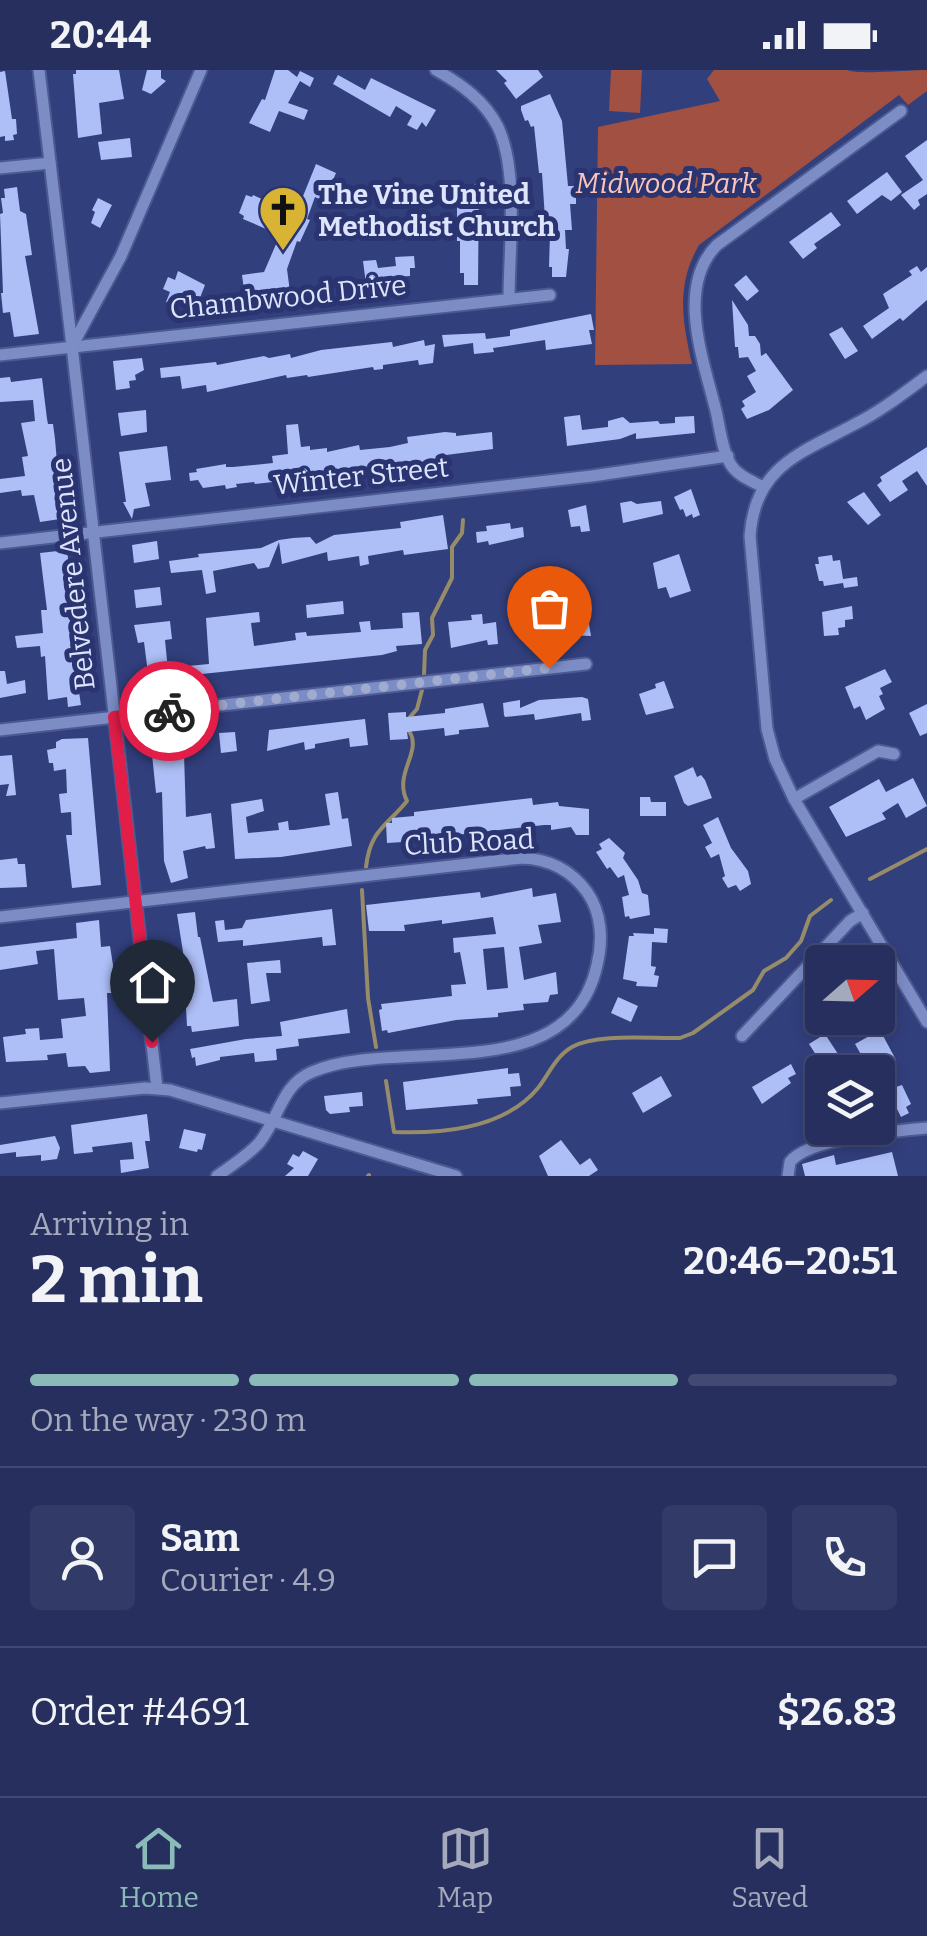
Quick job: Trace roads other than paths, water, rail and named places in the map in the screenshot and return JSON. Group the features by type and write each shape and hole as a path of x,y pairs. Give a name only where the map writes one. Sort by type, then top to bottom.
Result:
{"street":[{"name":"Belvedere Avenue","path":"40,70 157,1088"},
{"path":"72,346 121,256 201,70"},
{"path":"436,70 471,92 489,112 504,142 510,184 509,298"},
{"path":"763,487 744,477 728,456 698,329 698,280 704,261 717,245 901,110"},
{"path":"0,168 50,163"},
{"name":"Chambwood Drive","path":"0,355 550,294"},
{"path":"927,376 860,422 782,464 763,487 751,520 750,536 760,666 772,750 794,799 927,1022"},
{"name":"Winter Street","path":"0,543 563,480 728,456"},
{"path":"0,730 586,664"},
{"path":"794,799 878,751 894,754"},
{"name":"Club Road","path":"0,917 522,858 542,860 560,868 574,877 591,898 598,921 600,952 594,976 568,1019 533,1041 503,1048 322,1068 292,1084 259,1142 217,1176"},
{"path":"742,1036 850,921 863,914"},
{"path":"0,1103 157,1088 456,1176"},
{"path":"788,1176 790,1162 802,1152 831,1142 927,1128"}],"waterway":[{"path":"424,675 425,650 433,635 432,618 452,578 452,547 462,533 463,520"},
{"path":"410,717 417,709 422,690"},
{"path":"366,867 375,837 407,801 403,781 413,747 409,731"},
{"path":"870,879 927,849"},
{"path":"362,890 368,998 376,1047"},
{"path":"386,1081 394,1132 452,1130 490,1120 524,1102 561,1055 572,1047 595,1040 680,1038 693,1033 753,990 764,971 786,958 801,941 810,916 831,900"}],"place":[{"name":"The Vine United Methodist Church","path":"283,252"}],"park label":[{"name":"Midwood Park","path":"666,183"}]}
